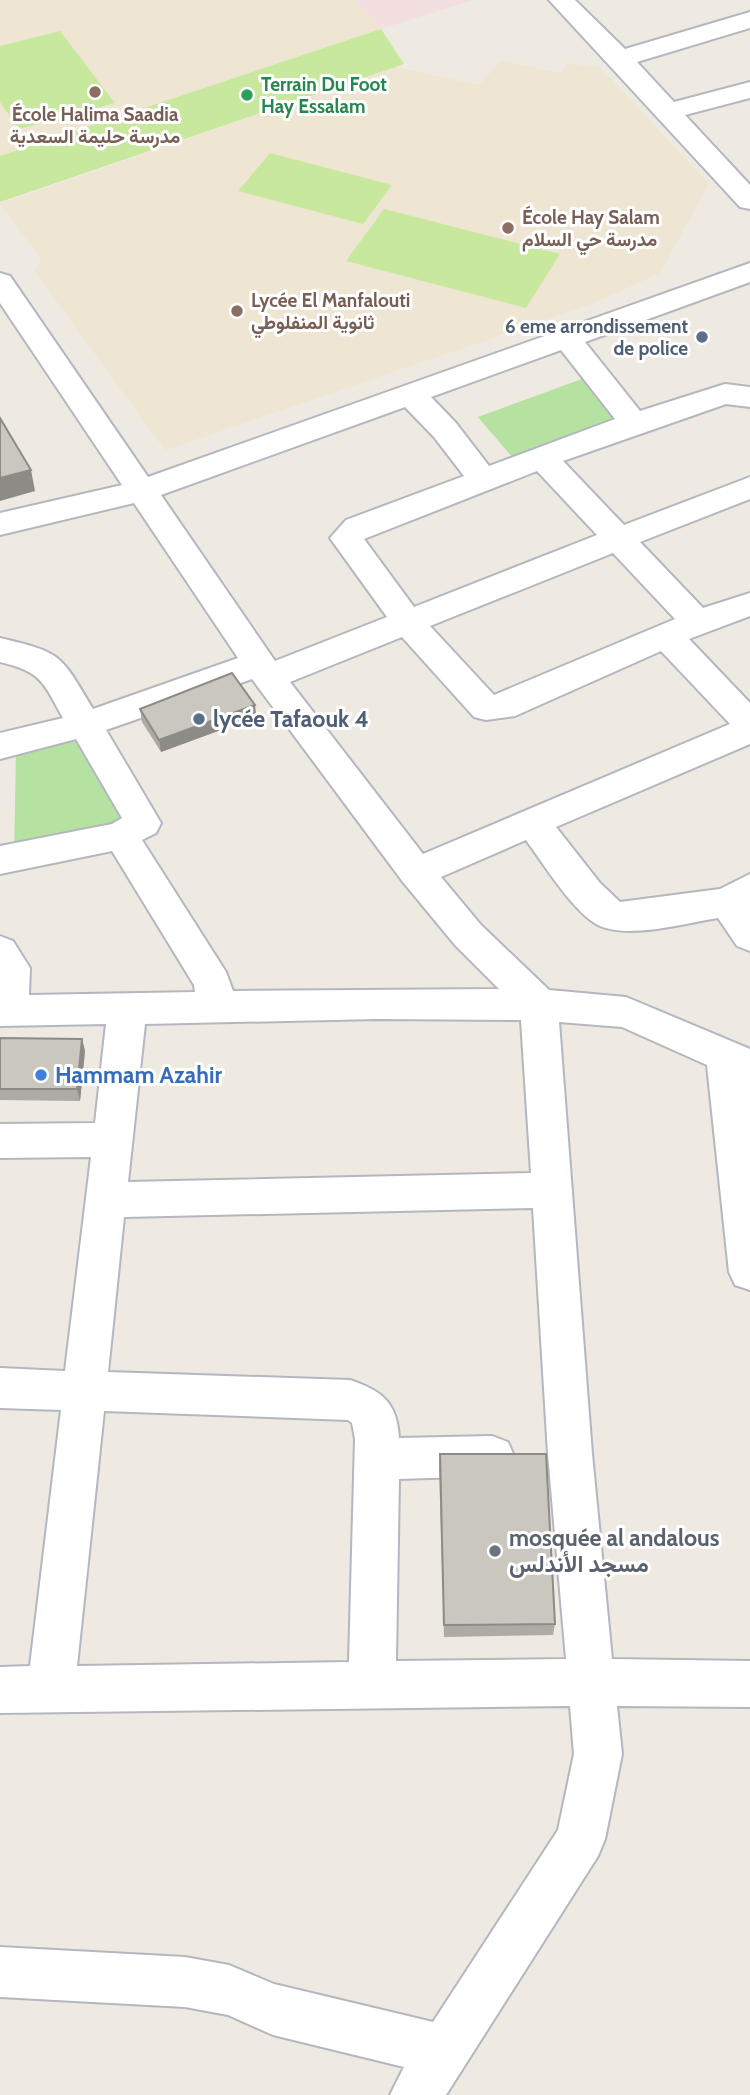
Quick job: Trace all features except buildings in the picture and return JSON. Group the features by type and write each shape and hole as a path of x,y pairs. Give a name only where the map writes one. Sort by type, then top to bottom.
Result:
{"street":[{"path":"561,0 669,111 750,201"},
{"path":"620,59 750,20"},
{"path":"669,111 750,90"},
{"path":"0,524 141,491 568,340 750,272"},
{"path":"0,282 263,670 416,872 468,935 539,1005 570,1454 589,1682 598,1754 580,1839 416,2095"},
{"path":"568,340 634,423"},
{"path":"750,397 725,394 634,423 348,533 348,544 408,623 480,702 493,709 697,622 750,604"},
{"path":"412,396 445,430 484,481"},
{"path":"543,459 697,622"},
{"path":"0,746 84,725 408,623 617,537 750,487"},
{"path":"666,636 750,724"},
{"path":"0,650 37,659 53,671 143,823 121,836 0,860"},
{"path":"416,872 750,730"},
{"path":"533,823 587,893 610,915 627,917 741,895 750,936"},
{"path":"121,836 213,983 215,1009"},
{"path":"0,951 11,968 5,1011 377,1004 539,1005 626,1012 738,1062 750,1272"},
{"path":"51,1690 127,1010"},
{"path":"0,1141 113,1140"},
{"path":"107,1200 552,1190"},
{"path":"0,1388 350,1400 369,1408 377,1418 372,1686"},
{"path":"377,1459 570,1454"},
{"path":"0,1690 589,1682 750,1684"},
{"path":"0,1972 186,1982 229,1990 273,2010 445,2051"}],"shaded area":[{"name":"École Halima Saadia مدرسة حليمة السعدية","path":"0,0 354,0 381,29 0,156"},
{"path":"354,0 473,0 381,29"},
{"path":"501,61 560,73 568,63 600,68 709,183 660,273 592,304 165,450 34,270 42,260 0,204 394,67 479,85"}],"green space":[{"name":"Terrain Du Foot Hay Essalam","path":"381,29 404,64 0,202 0,156"},
{"path":"60,31 115,103 19,129 0,102 0,46"},
{"path":"270,153 392,185 363,224 238,191"},
{"path":"384,209 560,254 526,308 346,261"},
{"path":"590,376 629,413 513,458 478,417"},
{"path":"77,741 127,821 14,860 16,751"}],"place":[{"name":"École Halima Saadia مدرسة حليمة السعدية","path":"95,92"},
{"name":"Terrain Du Foot Hay Essalam","path":"247,95"},
{"name":"École Hay Salam مدرسة حي السلام","path":"508,228"},
{"name":"Lycée El Manfalouti ثانوية المنفلوطي","path":"237,311"},
{"name":"6 eme arrondissement de police","path":"702,337"},
{"name":"lycée Tafaouk 4","path":"199,719"},
{"name":"Hammam Azahir","path":"41,1075"},
{"name":"mosquée al andalous مسجد الأندلس","path":"495,1551"}]}
